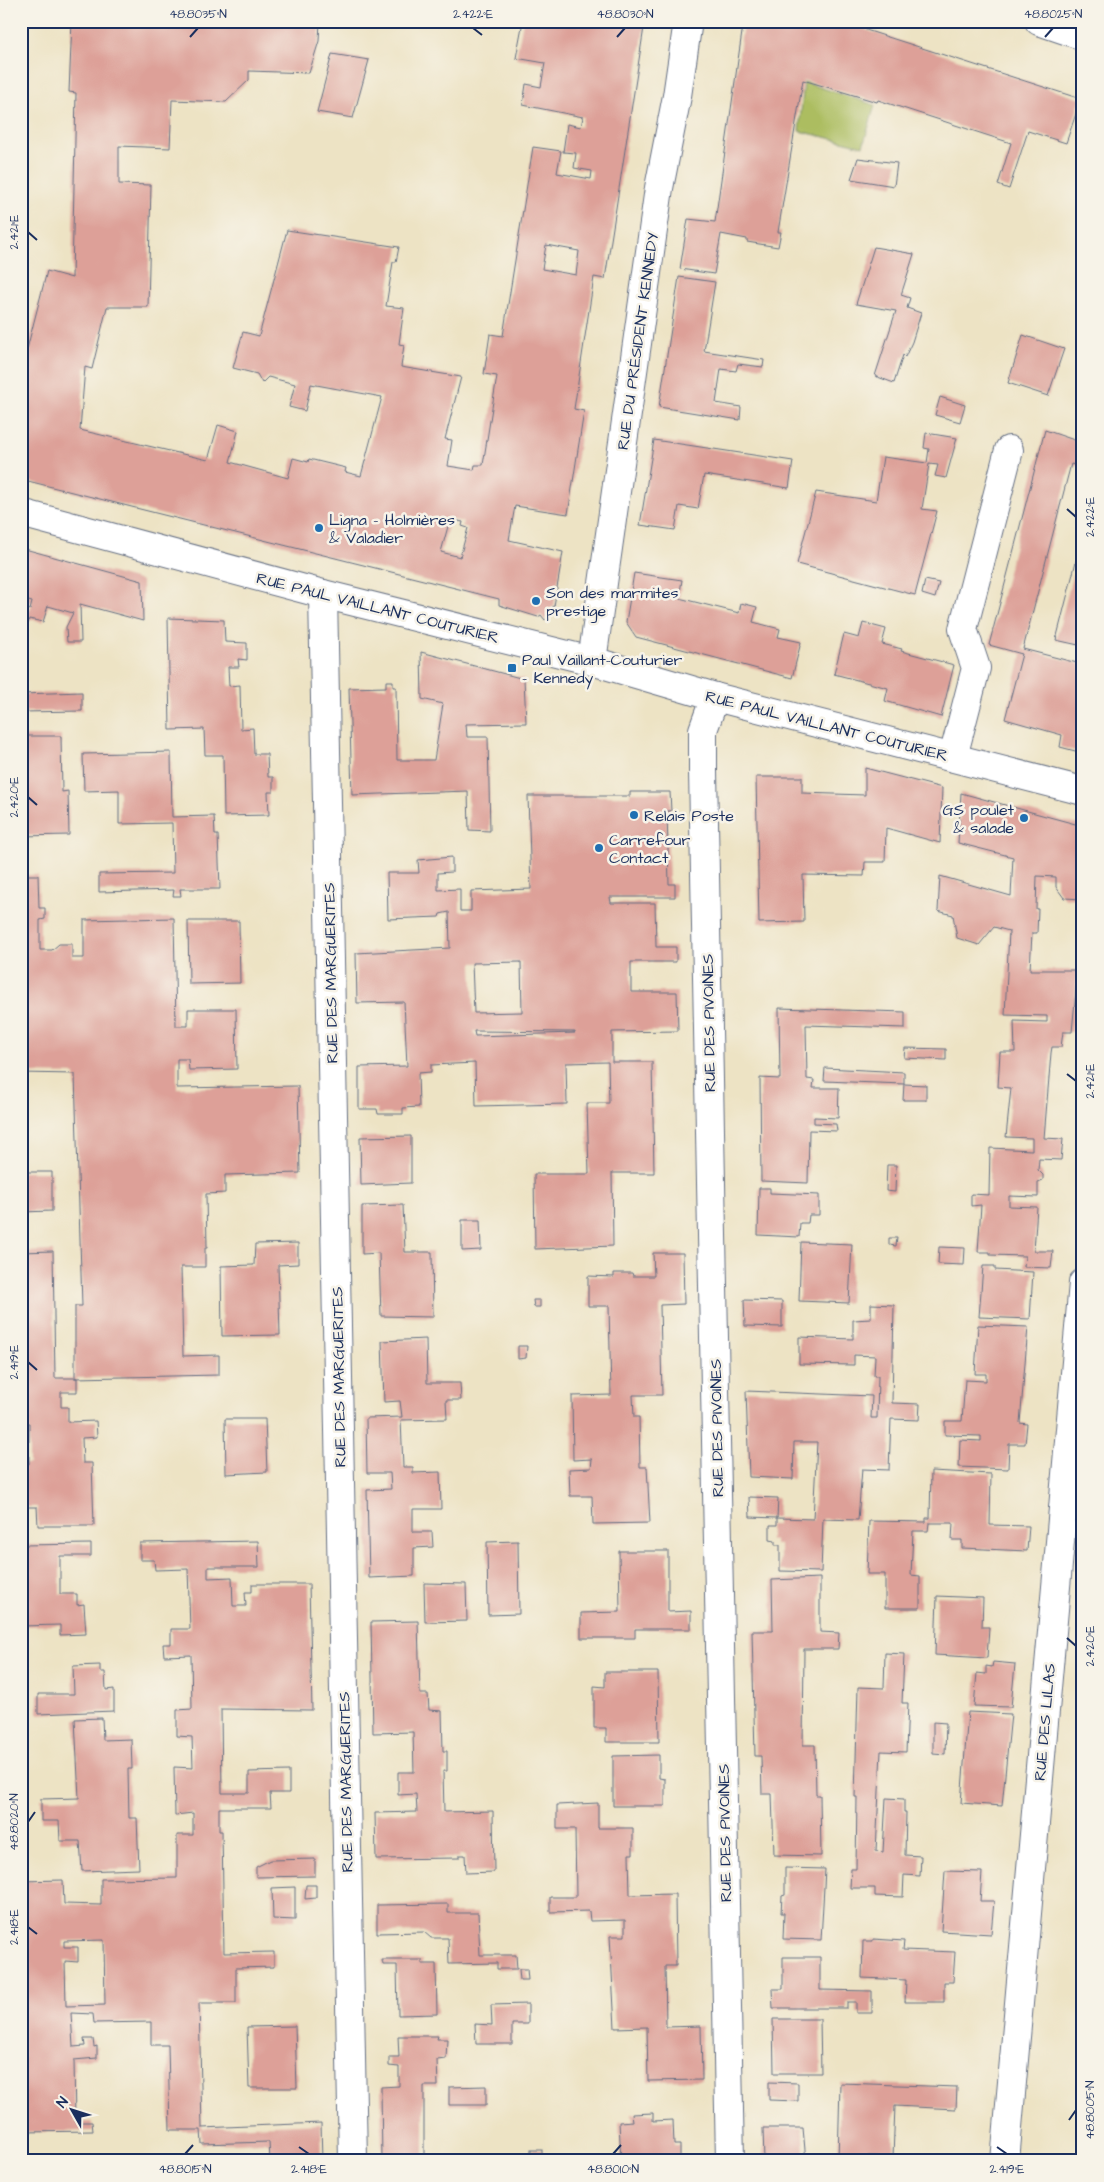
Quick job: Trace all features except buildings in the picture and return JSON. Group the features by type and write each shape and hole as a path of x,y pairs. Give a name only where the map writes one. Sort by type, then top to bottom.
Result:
{"street":[{"name":"RUE DU PRÉSIDENT KENNEDY","path":"592,661 659,188 677,96 688,21"},
{"path":"1038,21 1083,36"},
{"path":"953,757 976,668 963,629 1009,450"},
{"name":"RUE PAUL VAILLANT COUTURIER","path":"21,513 323,594 592,661 715,697 1083,791"},
{"name":"RUE DES MARGUERITES","path":"323,594 353,2161"},
{"name":"RUE DES PIVOINES","path":"715,697 703,730 703,771 730,2161"},
{"name":"RUE DES LILAS","path":"1005,2161 1083,1283"}],"green space":[{"path":"804,82 875,105 863,146 799,131"}],"place":[{"name":"Ligna - Holmières & Valadier","path":"319,528"},
{"name":"Son des marmites prestige","path":"536,601"},
{"name":"Paul Vaillant-Couturier - Kennedy","path":"512,668"},
{"name":"Relais Poste","path":"634,815"},
{"name":"GS poulet & salade","path":"1024,818"},
{"name":"Carrefour Contact","path":"599,848"}]}
